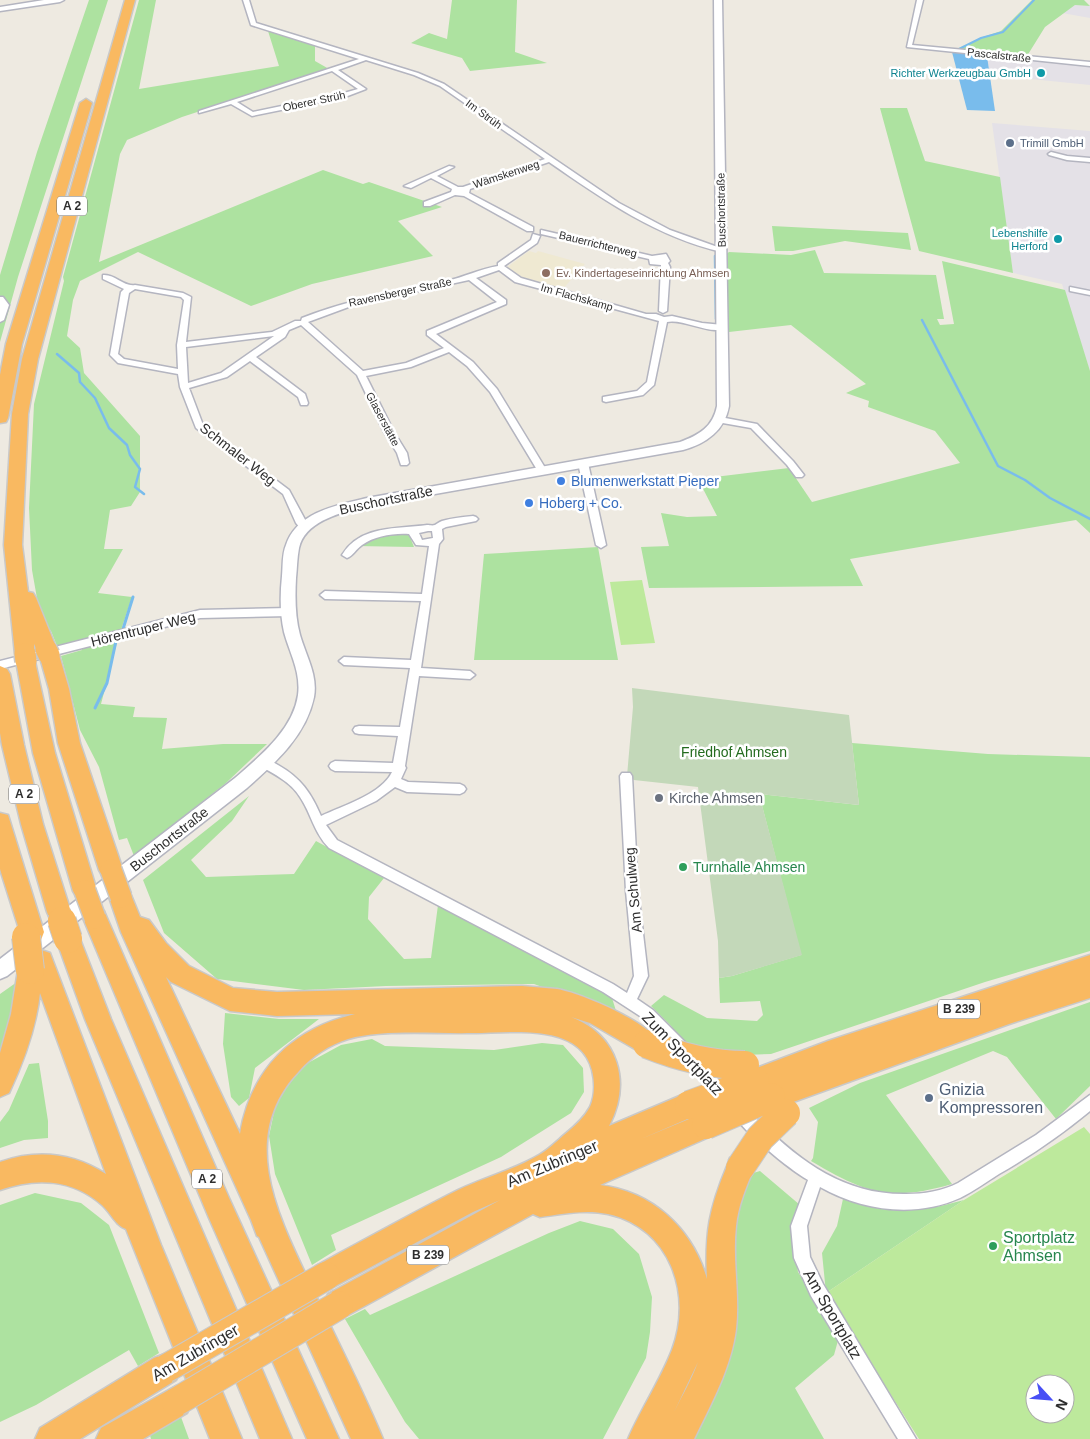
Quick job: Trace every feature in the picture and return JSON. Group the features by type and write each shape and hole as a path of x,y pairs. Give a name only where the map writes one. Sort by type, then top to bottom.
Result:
{"highway":[{"name":"A 2","path":"130,0 30,359 20,414 13,545 26,658 44,753 85,891 95,918 219,1208 323,1439"},
{"name":"A 2","path":"0,418 14,344 89,92"},
{"path":"15,569 48,652 69,743 133,932 267,1226 365,1432"},
{"name":"A 2","path":"0,674 13,745 32,824 68,939 98,1019 276,1439"},
{"path":"0,822 7,854 23,903 36,966 226,1439"},
{"path":"121,897 157,951 180,974 230,999 277,1004 522,998 549,1000 578,1007 599,1015 647,1044 688,1059 733,1066 764,1089 772,1124 760,1137 740,1168 725,1211 721,1234 723,1302 719,1341 710,1368 677,1439"},
{"path":"0,1084 22,1028 36,966"},
{"name":"Am Zubringer","path":"52,1437 326,1276 463,1202 553,1162 698,1115 1090,966"},
{"name":"Am Zubringer","path":"838,1061 1090,987"},
{"path":"267,1226 255,1171 252,1142 256,1114 268,1088 283,1068 304,1047 346,1028 373,1023 528,1020 553,1022 573,1029 588,1039 602,1058 608,1074 607,1093 602,1112 592,1128 553,1162"},
{"path":"764,1089 838,1061"},
{"name":"Am Zubringer","path":"112,1439 339,1305 518,1206 698,1115"},
{"path":"0,1176 32,1169 76,1173 92,1180 107,1190 124,1208 147,1246"},
{"path":"518,1206 578,1198 608,1200 625,1205 653,1219 674,1240 687,1264 695,1294 694,1320 686,1352 644,1439"}],"main road":[{"path":"0,9 60,0"},
{"name":"Buschortstraße","path":"0,970 264,763 294,728 304,703 307,680 291,628 289,612 292,547 294,538 304,526 327,514 367,502 683,446 710,433 720,420 723,406 723,327 718,0"}],"street":[{"name":"Im Strüh","path":"246,0 253,24 416,74 442,85 549,160 631,214 705,246 722,250"},
{"name":"Pascalstraße","path":"920,0 909,46 1090,64"},
{"name":"Oberer Strüh","path":"201,112 364,59"},
{"name":"Oberer Strüh","path":"232,102 252,114 345,95 363,89 333,69"},
{"path":"1051,154 1067,158 1090,160"},
{"name":"Wämskenweg","path":"427,204 549,160"},
{"path":"408,186 451,167"},
{"name":"Wämskenweg","path":"432,176 460,191"},
{"path":"460,191 530,229 528,232 540,234"},
{"name":"Bauerrichterweg","path":"540,234 652,258 664,256 666,261 664,263 666,267 664,316 651,383 640,393 606,399"},
{"name":"Ravensberger Straße","path":"181,346 274,334 339,306 469,277 500,267 534,241 540,234"},
{"name":"Im Flachskamp","path":"500,267 518,280 646,316 664,316 702,325 723,327"},
{"path":"106,277 128,288 125,292 114,355 129,362 182,372"},
{"path":"469,277 503,302 430,333 475,369 494,391 542,470"},
{"name":"Schmaler Weg","path":"128,288 135,287 186,297 188,299 181,346 182,372 184,387 199,426 286,492 293,499 298,521 304,526"},
{"path":"1073,289 1090,293"},
{"path":"0,299 5,306 0,320"},
{"name":"Glaserstätte","path":"302,322 361,374 389,432 402,454 404,464"},
{"path":"184,387 219,378 282,335 285,330"},
{"name":"Glaserstätte","path":"361,374 408,365 450,348"},
{"path":"250,358 302,396 304,403"},
{"path":"720,420 754,426 799,475"},
{"path":"583,463 601,545"},
{"path":"347,555 354,545 372,536 437,528 443,524 473,518"},
{"path":"319,823 342,811 366,802 394,781 400,768 434,543 438,539 437,528"},
{"path":"415,531 416,541 419,543 434,543"},
{"path":"325,595 427,598"},
{"name":"Hörentruper Weg","path":"0,665 200,614 289,612"},
{"path":"344,661 470,674"},
{"path":"359,730 405,732"},
{"name":"Zum Sportplatz","path":"264,763 291,779 300,788 324,834 333,844 465,912 629,1001 661,1027 777,1150 816,1178 843,1190 883,1200 907,1202 930,1200 945,1196 1048,1136 1090,1102"},
{"path":"335,766 400,768"},
{"name":"Am Schulweg","path":"626,776 632,891 641,976 636,990 629,1001"},
{"path":"394,781 407,787 460,789"},
{"name":"Am Sportplatz","path":"816,1178 799,1226 802,1258 816,1290 908,1439"}],"shaded area":[{"path":"1075,5 1090,6 1090,18 1062,13"},
{"path":"987,56 1090,66 1090,85 990,75"},
{"path":"992,123 1090,131 1090,371 1062,284 1013,273"},
{"name":"Ev. Kindertageseinrichtung Ahmsen","path":"529,251 536,253 538,251 585,264 562,290 524,278 506,268"}],"green space":[{"path":"89,0 108,0 18,277 0,342 0,275 37,152"},
{"path":"139,0 156,0 139,89 279,66 268,31 315,45 315,61 329,69 182,117 127,140 120,154 99,262 323,170 363,184 369,182 442,207 398,221 433,256 312,284 251,306 138,252 80,281 73,300 67,336 80,348 84,373 140,436 140,492 131,506 110,510 104,549 123,549 98,593 132,597 118,639 101,704 135,707 133,717 167,718 162,749 223,744 267,744 226,783 134,856 127,838 119,840 99,767 80,730 61,656 82,650 82,641 57,646 51,631 41,621 32,570 29,508 34,404 64,281 63,277"},
{"path":"452,0 517,0 515,52 547,63 470,71 462,58 411,43 429,33 447,39"},
{"path":"1032,0 1084,0 1090,6 1075,5 1045,27 1027,56 957,49 1001,31"},
{"path":"880,108 907,108 925,161 1000,177 1013,273 919,251"},
{"path":"772,226 908,233 911,250 845,241 793,251 775,251"},
{"path":"815,250 824,273 936,275 944,319 937,319 940,325 954,324 942,261 1065,290 1090,371 1090,533 1076,520 850,559 863,586 649,588 641,547 669,546 661,513 687,517 717,516 698,479 789,468 812,502 960,463 935,431 868,407 869,401 846,393 866,384 791,325 729,332 725,255 729,252 791,255"},
{"path":"408,532 414,547 356,546 374,537"},
{"path":"598,547 618,660 474,660 484,554"},
{"path":"642,580 655,643 621,645 610,582"},
{"name":"Friedhof Ahmsen","path":"632,688 849,715 859,805 759,794 802,955 732,976 719,978 718,941 698,787 634,780 627,776 633,707"},
{"path":"852,743 988,754 1090,757 1090,951 985,982 771,1054 743,1055 690,1050 671,1026 651,1006 664,995 707,1018 757,1021 763,1015 760,1001 720,1003 719,978 732,976 801,955 759,794 859,805"},
{"path":"249,796 232,821 191,860 206,877 294,874 316,841 384,878 369,897 368,919 404,959 431,958 438,905 520,946 612,998 617,1014 534,984 386,986 304,990 217,979 164,933 143,880"},
{"path":"17,982 11,1024 0,1056 0,994"},
{"path":"1090,1002 1090,1086 1056,1119 1007,1057 993,1051 886,1095 952,1184 911,1193 879,1191 847,1181 811,1161 818,1122 809,1108 860,1083"},
{"path":"225,1013 279,1019 319,1019 255,1068 249,1098 239,1106 231,1097 223,1044"},
{"path":"372,1039 385,1046 494,1050 542,1043 563,1045 583,1068 584,1092 571,1113 501,1157 331,1235 336,1250 312,1265 275,1174 269,1136 277,1098 306,1064 341,1045"},
{"path":"39,1063 48,1121 48,1138 24,1140 0,1148 0,1122 9,1110 29,1064"},
{"name":"Sportplatz Ahmsen","path":"1084,1127 1090,1134 1090,1439 919,1439 826,1293 964,1200"},
{"path":"760,1171 800,1205 795,1252 798,1272 839,1337 834,1355 795,1388 824,1439 692,1439 733,1328 735,1233 740,1201 750,1174"},
{"path":"35,1193 81,1203 109,1225 159,1353 138,1366 129,1350 36,1405 0,1422 0,1205"},
{"path":"843,1199 889,1210 932,1208 964,1200 826,1293 822,1253 837,1226"},
{"path":"580,1221 613,1229 639,1254 652,1297 646,1358 603,1439 419,1439 405,1422 345,1319 365,1309 370,1315 549,1233"},
{"path":"181,1417 189,1439 151,1439 150,1435"}],"water":[{"path":"952,52 987,56 995,111 967,110"}],"waterway":[{"path":"959,49 981,38 1003,32 1034,0"},
{"path":"715,256 716,319"},
{"path":"922,320 998,466 1025,480 1050,498 1090,519"},
{"path":"57,354 79,373 80,382 95,398 109,428 127,445 130,455 140,469 135,487 144,494"},
{"path":"123,629 133,597"},
{"path":"95,708 107,683 116,641"}],"place":[{"name":"Richter Werkzeugbau GmbH","path":"1041,73"},
{"name":"Trimill GmbH","path":"1010,143"},
{"name":"Lebenshilfe Herford","path":"1058,239"},
{"name":"Ev. Kindertageseinrichtung Ahmsen","path":"546,273"},
{"name":"Blumenwerkstatt Pieper","path":"561,481"},
{"name":"Hoberg + Co.","path":"529,503"},
{"name":"Kirche Ahmsen","path":"659,798"},
{"name":"Turnhalle Ahmsen","path":"683,867"},
{"name":"Gnizia Kompressoren","path":"929,1098"},
{"name":"Sportplatz Ahmsen","path":"993,1246"}]}
